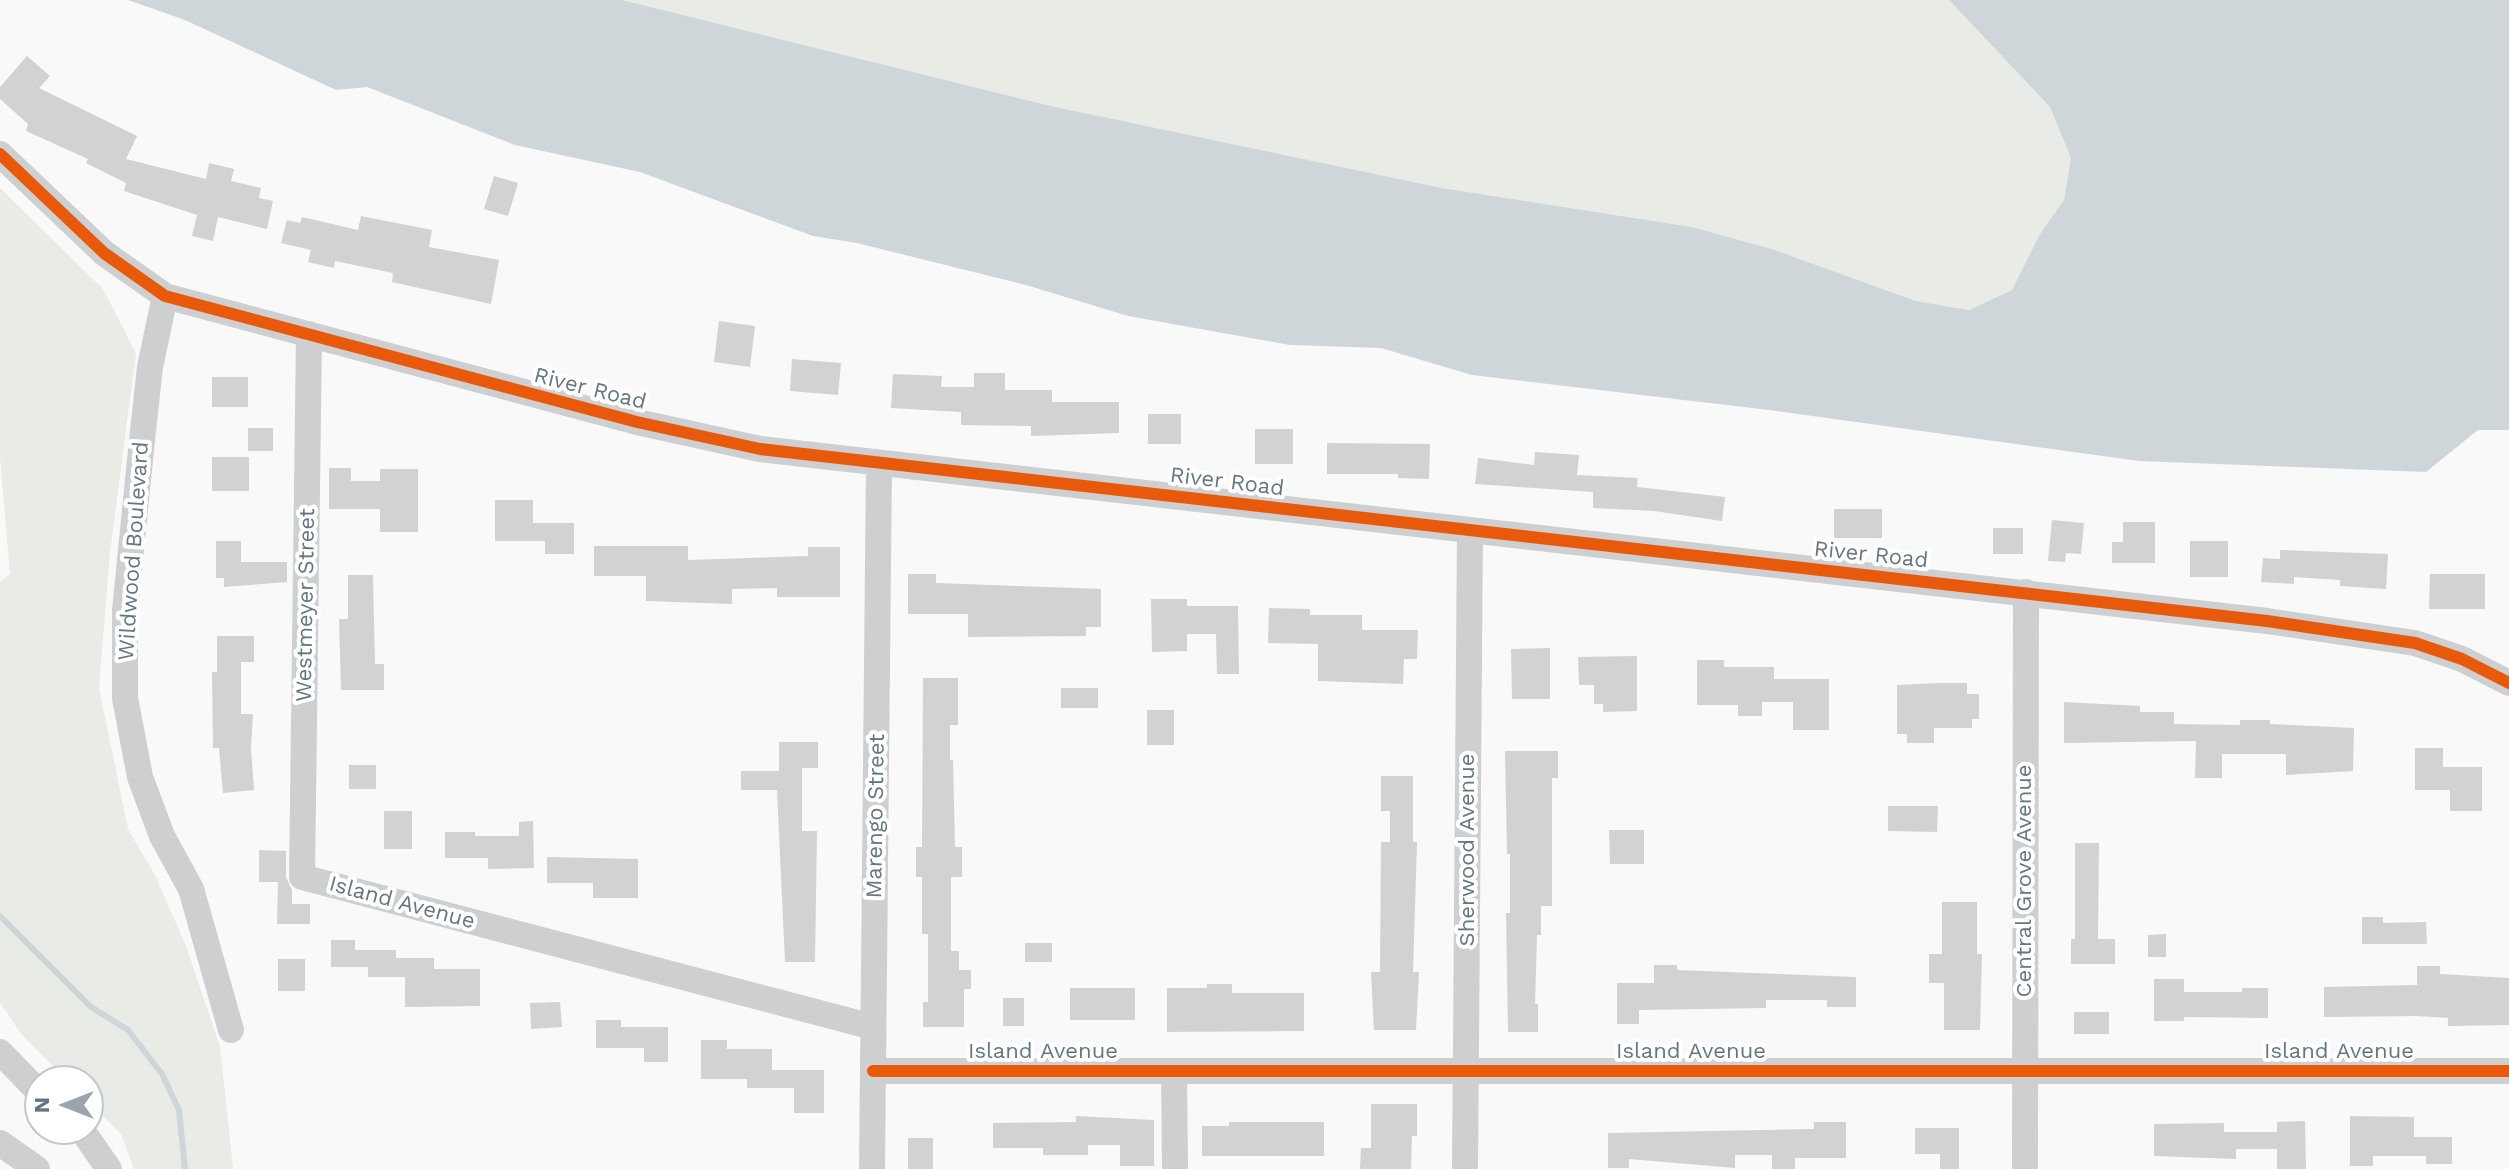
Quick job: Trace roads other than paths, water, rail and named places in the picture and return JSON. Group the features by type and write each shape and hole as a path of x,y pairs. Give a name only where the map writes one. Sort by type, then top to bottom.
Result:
{"street":[{"name":"River Road","path":"0,154 104,253 165,296 667,429 760,449 2267,621 2415,643 2462,659 2509,683"},
{"name":"Wildwood Boulevard","path":"165,296 150,367 140,455 125,610 125,698 140,777 162,836 191,889 231,1030"},
{"name":"Westmeyer Street","path":"302,877 309,334"},
{"name":"Marengo Street","path":"872,1169 879,463"},
{"name":"Sherwood Avenue","path":"1465,1169 1470,530"},
{"name":"Central Grove Avenue","path":"2025,1169 2026,592"},
{"name":"Island Avenue","path":"302,877 873,1027"},
{"path":"0,1052 24,1077"},
{"name":"Island Avenue","path":"873,1071 2509,1071"},
{"path":"1174,1072 1175,1169"},
{"path":"0,1143 37,1169"},
{"path":"92,1145 109,1169"}],"waterway":[{"path":"0,916 91,1007 128,1030 162,1074 179,1110 185,1169"}]}
